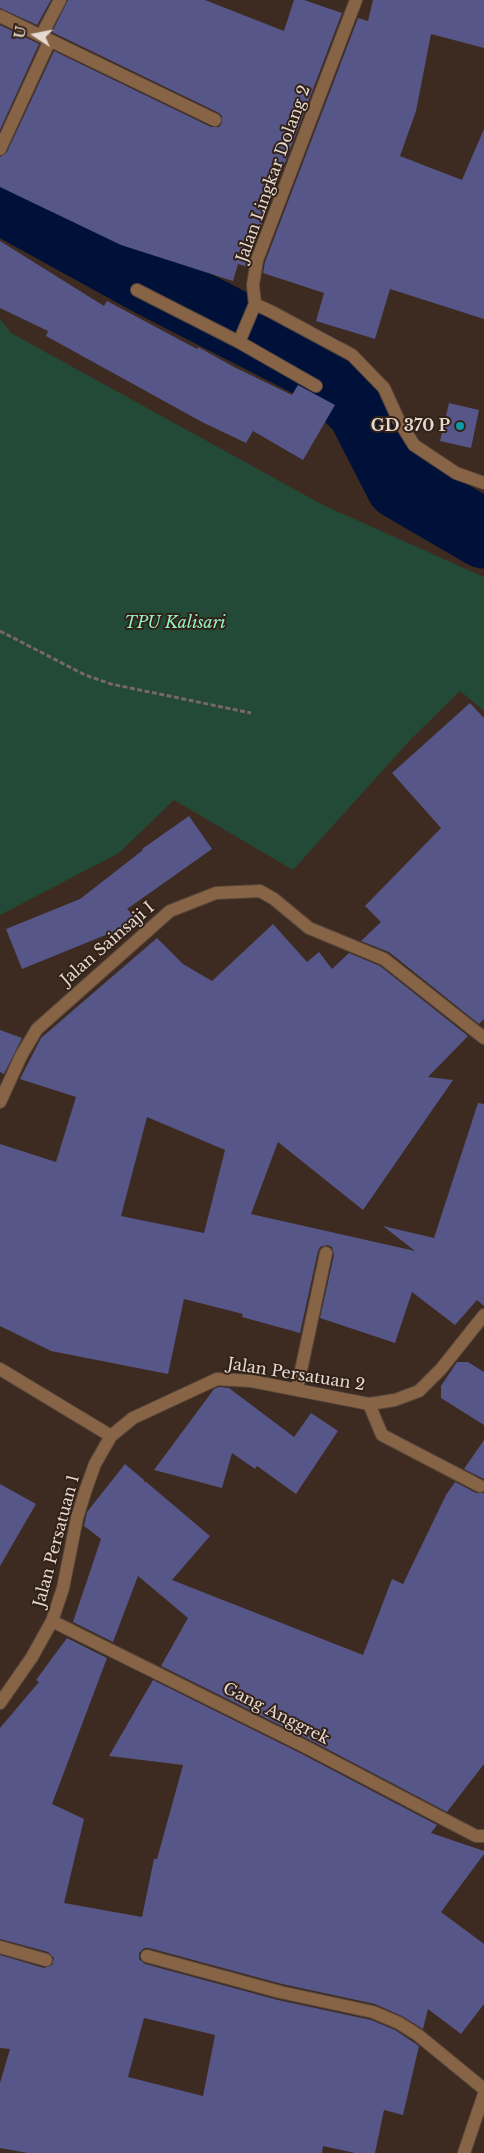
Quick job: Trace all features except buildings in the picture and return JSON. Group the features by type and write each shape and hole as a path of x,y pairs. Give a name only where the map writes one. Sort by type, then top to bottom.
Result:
{"street":[{"path":"0,149 60,0"},
{"name":"Jalan Lingkar Dolang 2","path":"253,308 253,285 257,260 356,0"},
{"path":"0,16 215,120"},
{"path":"137,290 240,340 316,386"},
{"path":"240,340 253,308 272,312 352,355 384,388 399,421 414,445 456,473 484,484"},
{"name":"Jalan Sainsaji I","path":"0,1102 20,1056 37,1029 170,911 216,893 260,891 274,899 309,928 384,960 484,1038"},
{"path":"297,1389 326,1252"},
{"name":"Jalan Persatuan 2","path":"111,1436 133,1418 217,1379 251,1381 369,1404 395,1400 418,1391 441,1369 484,1315"},
{"path":"0,1369 111,1436"},
{"path":"369,1404 382,1435 480,1486"},
{"name":"Jalan Persatuan 1","path":"0,1703 32,1657 52,1622 63,1588 77,1518 86,1489 95,1464 111,1436"},
{"name":"Gang Anggrek","path":"52,1622 306,1747 476,1836 484,1836"},
{"path":"0,1947 46,1960"},
{"path":"147,1956 280,1992 373,2012 399,2023 418,2035 484,2089"},
{"path":"464,2153 484,2094"}],"path":[{"path":"0,631 85,675 111,684 251,713"}],"green space":[{"name":"TPU Kalisari","path":"0,319 11,333 323,505 484,577 484,711 460,691 411,739 293,870 174,800 119,853 0,915"}],"waterway":[{"path":"0,199 151,282 321,369 361,409 400,485 484,534"}],"place":[{"name":"GD 370 P","path":"460,426"}]}
